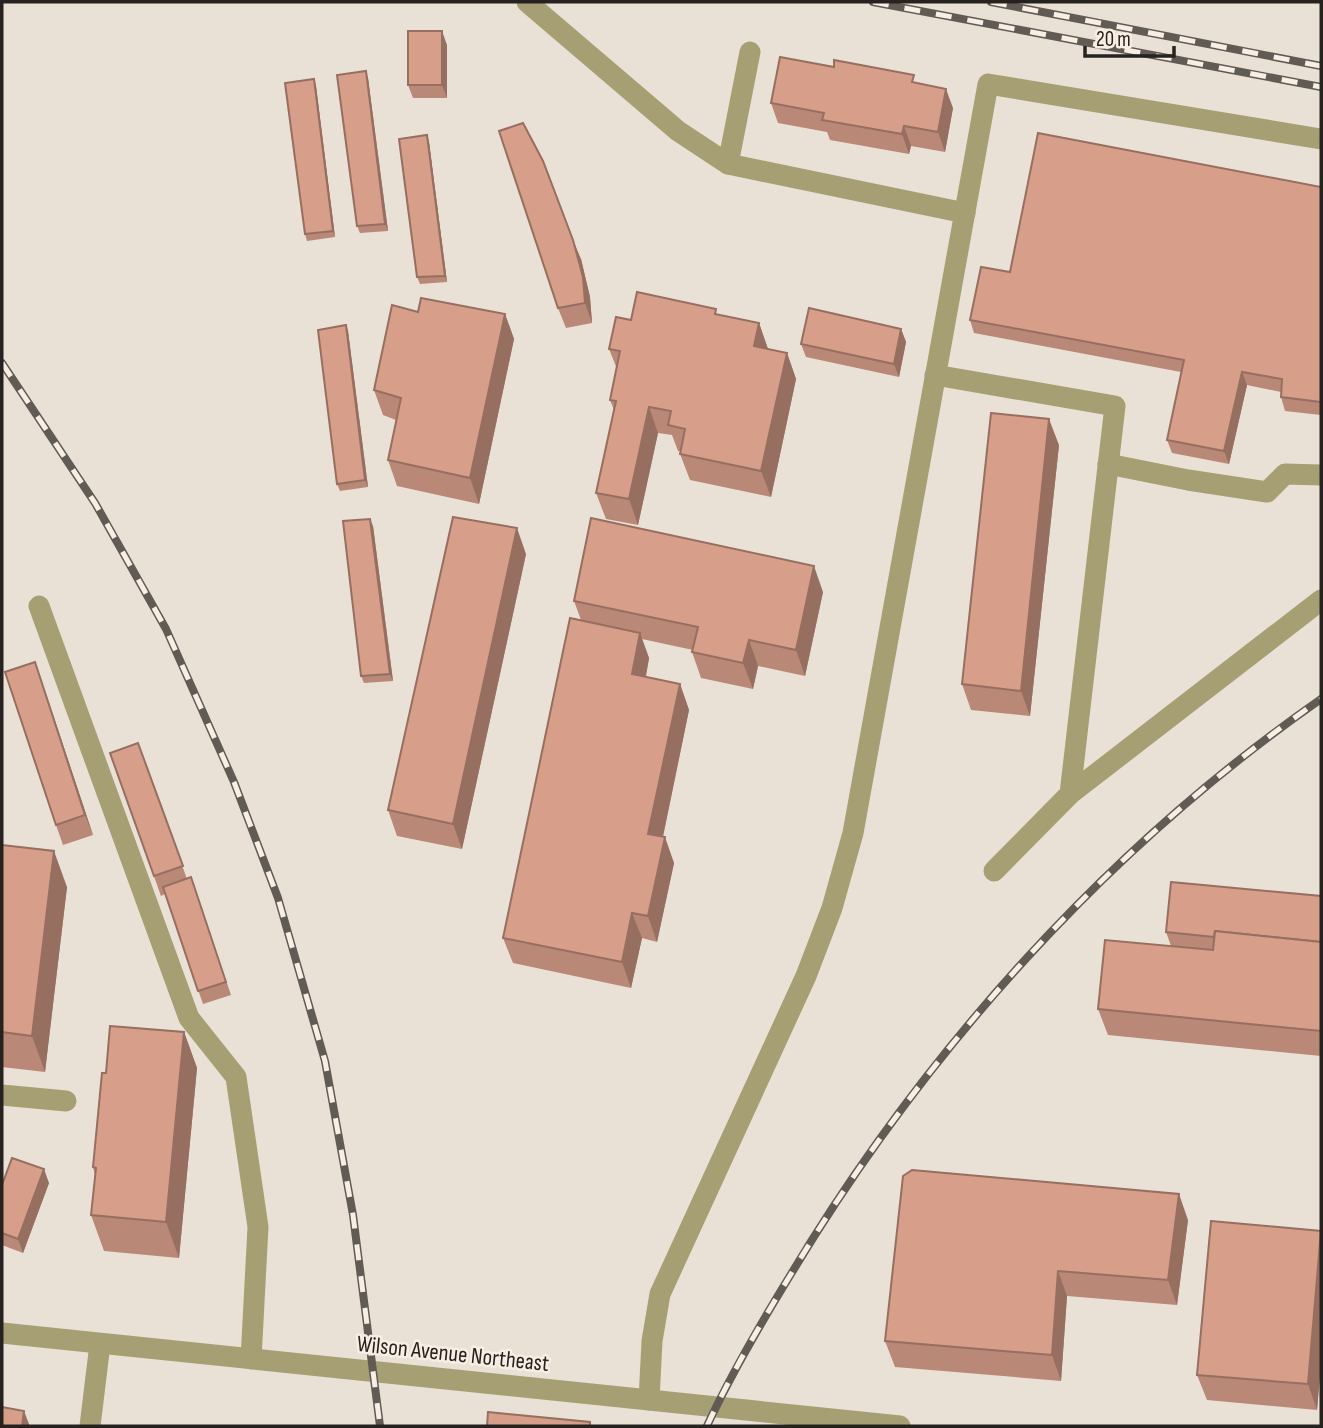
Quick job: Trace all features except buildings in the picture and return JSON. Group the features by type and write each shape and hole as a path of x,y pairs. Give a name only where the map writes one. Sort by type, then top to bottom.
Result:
{"street":[{"path":"527,2 678,131 728,164 965,213"},
{"path":"728,164 750,52"},
{"path":"649,1400 652,1341 660,1294 806,976 832,908 853,833 988,84 1321,139"},
{"path":"935,375 1115,406 1070,794"},
{"path":"1108,464 1267,492 1286,474 1321,475"},
{"path":"994,871 1070,794 1321,600"},
{"path":"39,607 189,1018 236,1077 258,1227 251,1359"},
{"path":"2,1095 66,1101"},
{"name":"Wilson Avenue Northeast","path":"2,1333 900,1426"},
{"path":"90,1426 100,1343"}],"railway":[{"path":"873,2 1321,87"},
{"path":"991,2 1321,66"},
{"path":"2,363 95,503 166,629 234,782 278,898 325,1061 353,1215 380,1426"},
{"path":"707,1426 758,1330 843,1191 900,1111 961,1033 1026,959 1095,888 1167,820 1242,757 1321,699"}]}
